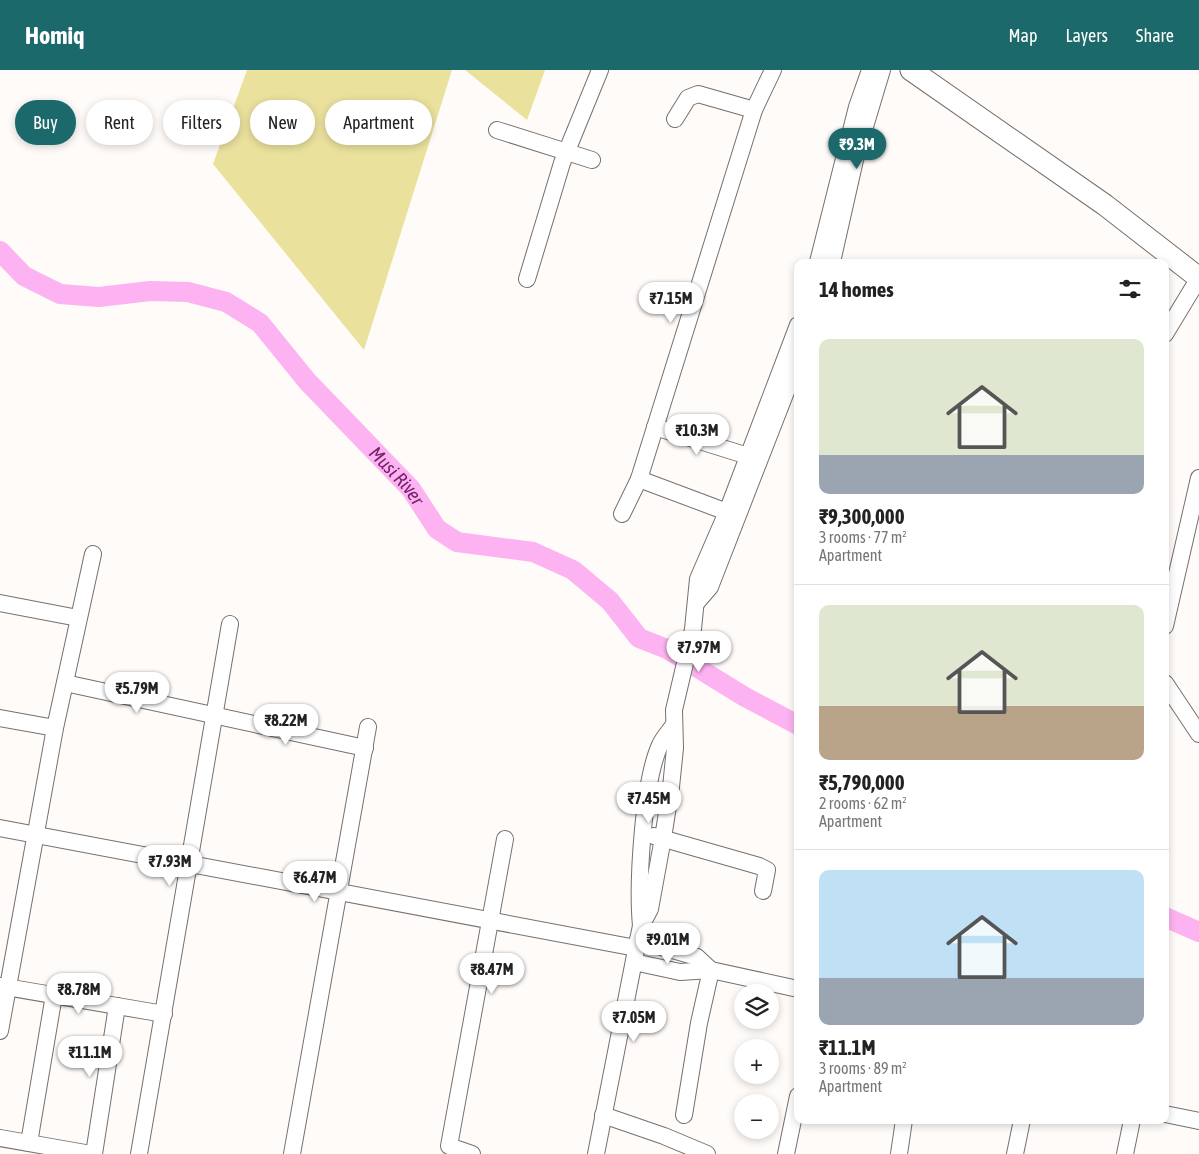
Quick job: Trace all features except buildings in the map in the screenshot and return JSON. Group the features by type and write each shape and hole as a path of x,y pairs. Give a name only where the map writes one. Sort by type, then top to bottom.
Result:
{"main road":[{"path":"911,70 1105,205 1199,278"},
{"path":"938,70 1114,194 1199,260"}],"street":[{"path":"527,279 567,152 600,70"},
{"path":"622,514 639,479 754,110 773,70"},
{"path":"819,259 835,219 870,70"},
{"path":"860,119 882,70"},
{"path":"675,119 688,98 698,94 754,110"},
{"path":"498,130 592,160"},
{"path":"832,259 835,219"},
{"path":"1169,327 1199,278"},
{"path":"637,944 650,909 672,787 675,748 674,718 693,629 698,579 748,456 794,359"},
{"path":"697,602 710,587 776,398"},
{"path":"655,427 748,456"},
{"path":"1169,609 1199,478"},
{"path":"639,479 726,512"},
{"path":"0,1031 4,987 36,834 55,728 93,554"},
{"path":"0,603 78,618"},
{"path":"139,1154 230,624"},
{"path":"65,683 215,714 364,748"},
{"path":"1169,689 1199,734"},
{"path":"0,718 55,728"},
{"path":"596,1154 637,944 644,835 653,766 660,744 674,718"},
{"path":"292,1154 368,727"},
{"path":"0,828 490,920 637,944 697,956 711,970"},
{"path":"644,835 663,838 759,866 767,870 764,891"},
{"path":"472,1154 449,1146 505,839"},
{"path":"637,944 680,972 711,970 794,988"},
{"path":"684,1115 699,1022 711,970"},
{"path":"4,987 164,1014"},
{"path":"22,1146 54,995"},
{"path":"0,1138 22,1146 92,1154 117,1006"},
{"path":"604,1115 664,1136 707,1154"},
{"path":"786,1154 794,1115"},
{"path":"1169,1115 1199,1121"},
{"path":"899,1154 903,1124"},
{"path":"1015,1154 1021,1124"},
{"path":"1125,1154 1131,1124"}],"shaded area":[{"path":"247,70 452,70 432,134 432,100 325,100 325,145 428,145 364,350 213,164 220,145 240,145 240,100 236,100"},
{"path":"465,70 545,70 527,120"}],"waterway":[{"name":"Musi River","path":"0,251 24,276 60,294 99,297 150,291 188,292 226,302 260,323 307,381 411,489 437,529 457,542 533,552 573,570 610,601 639,638 667,649 745,697 794,723"},
{"name":"Musi River","path":"1169,919 1199,932"}]}
